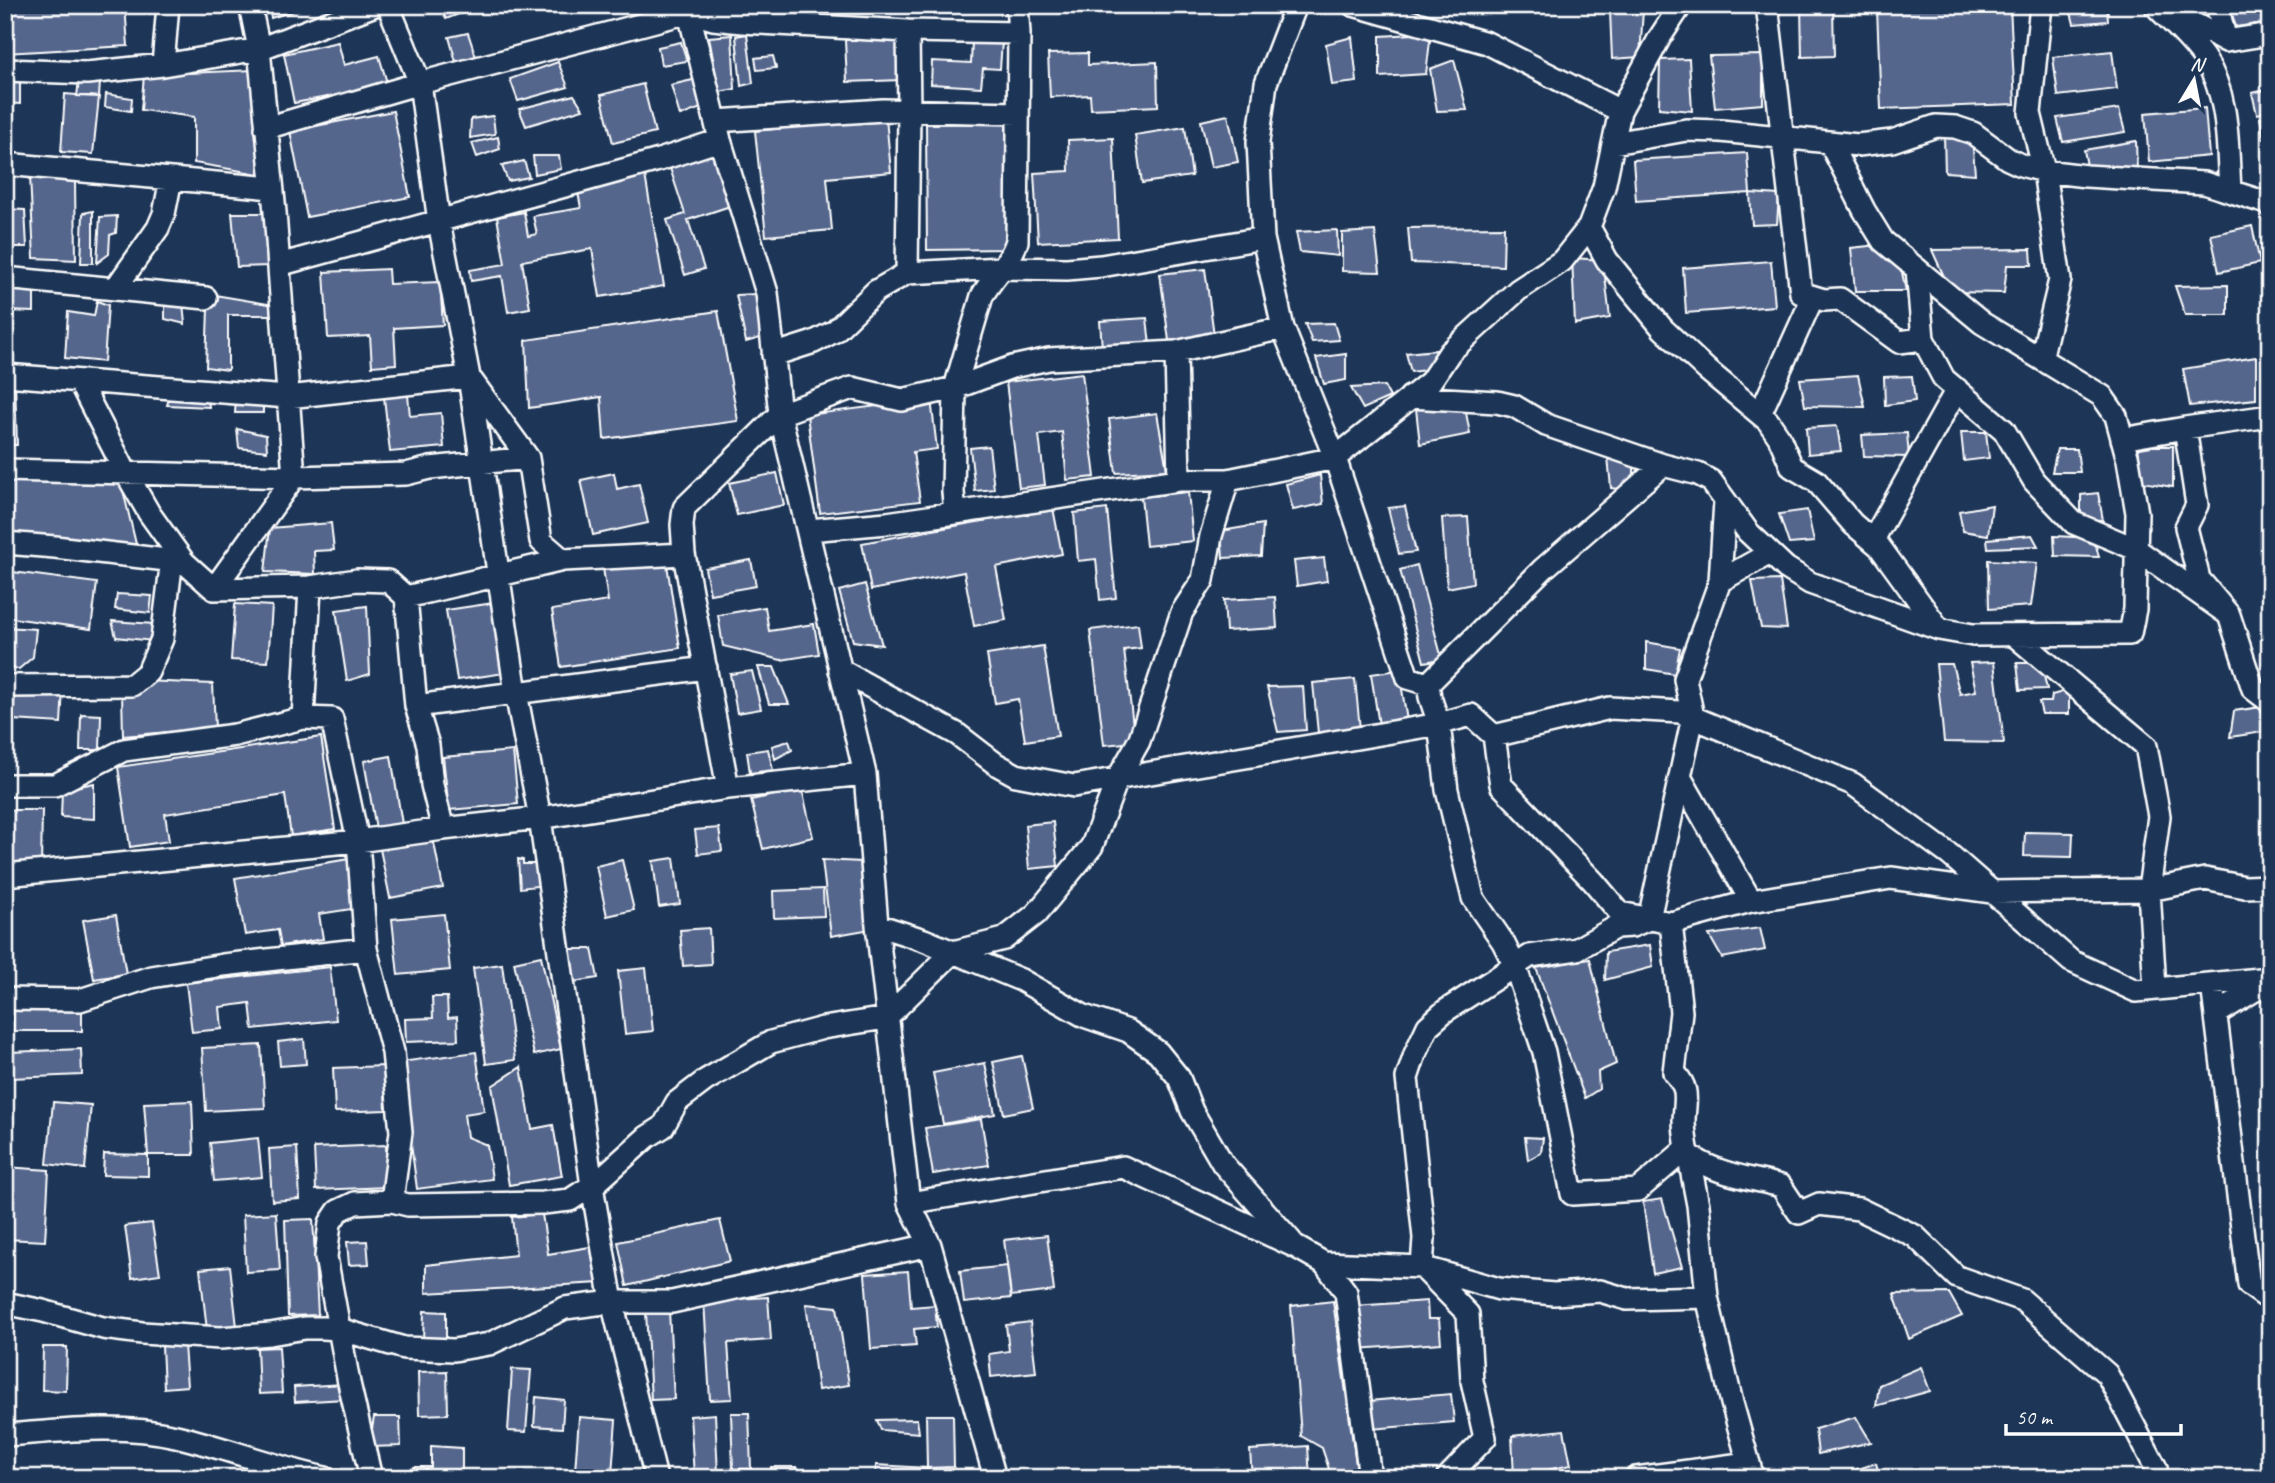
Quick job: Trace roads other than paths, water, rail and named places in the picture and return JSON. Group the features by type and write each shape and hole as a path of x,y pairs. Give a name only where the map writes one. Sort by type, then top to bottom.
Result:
{"street":[{"path":"163,65 168,5"},
{"path":"214,589 294,477 272,188 259,49 250,5"},
{"path":"5,70 87,74 259,49 375,5"},
{"path":"388,5 420,83 439,222 469,377 516,693 540,818 592,1186 612,1302 656,1478"},
{"path":"955,513 955,388 982,296 1013,254 1017,241 1017,5"},
{"path":"1296,5 1266,83 1258,142 1263,238 1283,328 1335,458 1408,678 1428,684"},
{"path":"1353,5 1487,43 1620,111"},
{"path":"809,530 887,523 1178,480 1228,480 1335,458 1430,382 1450,352 1518,290 1562,261 1590,227 1604,187 1620,111 1660,37 1681,5"},
{"path":"1765,5 1801,293 1824,300 1840,299 1899,342 1923,339"},
{"path":"2040,359 2060,280 2044,171 2030,113 2041,5"},
{"path":"2158,5 2204,58 2221,93 2226,120 2230,190"},
{"path":"2158,5 2226,41 2270,34"},
{"path":"2217,5 2226,41"},
{"path":"266,128 688,9 713,19 834,15 908,31 1019,33"},
{"path":"688,9 718,130 767,293 780,414 865,774 886,1018 909,1203 930,1244 995,1478"},
{"path":"907,273 908,31"},
{"path":"279,265 659,160 718,130 842,111 1018,113"},
{"path":"1614,143 1686,130 1858,145 1892,141 1936,126 1955,127 1973,133 2015,162 2044,171 2146,181 2204,183 2270,204"},
{"path":"1410,397 1497,402 1514,406 1546,425 1663,466 1698,474 1711,481 1748,532 1786,568 1810,583 1939,629 1973,635 2130,634 2135,609 2137,513 2129,460 2116,416 2102,396 1982,323 1883,241 1830,143"},
{"path":"5,164 272,188"},
{"path":"115,289 158,228 164,214 171,179"},
{"path":"1590,227 1607,260 1663,328 1774,429 1792,467 1816,481 1853,524 1873,540 1939,629"},
{"path":"773,355 814,342 835,331 876,291 907,273 1101,266 1263,238"},
{"path":"1917,269 1923,339 1944,379 2004,430 2034,481 2074,523 2136,549 2229,615"},
{"path":"5,278 206,298"},
{"path":"1760,414 1813,297"},
{"path":"728,788 684,554 684,508 780,414 852,388 902,400 955,388 1012,367 1049,359 1176,352 1283,328"},
{"path":"1176,352 1178,480"},
{"path":"5,375 288,397 469,377"},
{"path":"469,377 528,458 541,541 563,560"},
{"path":"79,381 126,473 178,561 214,589 310,587 357,580 388,581 406,597 416,706 428,745 432,785 443,829"},
{"path":"1873,540 1957,389"},
{"path":"2122,439 2270,416"},
{"path":"2185,428 2197,505 2186,527 2199,579 2229,615 2253,689 2270,702"},
{"path":"5,470 294,477 406,474 430,468 528,458"},
{"path":"1428,684 1543,569 1663,466"},
{"path":"371,1478 326,1257 330,1223 338,1211 355,1203 392,1201 408,1205 543,1203 569,1200 592,1186 663,1127 677,1101 706,1080 771,1042 823,1028 886,1018 953,952 1004,939 1036,914 1092,846 1117,780 1139,741 1182,612 1203,580 1211,536 1228,480"},
{"path":"1649,919 1692,717 1685,679 1720,581 1725,501"},
{"path":"5,543 178,561"},
{"path":"1720,581 1770,553"},
{"path":"406,597 563,560 684,554"},
{"path":"5,686 132,685 148,672 162,639 178,561"},
{"path":"303,718 310,587"},
{"path":"2014,635 2146,746 2159,816 2149,890 2155,989"},
{"path":"416,706 706,668"},
{"path":"840,670 957,734 996,764 1016,775 1074,786 1439,724 1471,715 1493,736 1501,785 1620,913 1671,923 1751,901 1891,878 1992,892 2149,890 2205,879 2245,887 2270,886"},
{"path":"1428,684 1439,724 1447,790 1473,898 1516,966 1544,1052 1572,1194 1638,1190 1687,1148"},
{"path":"1493,736 1610,708 1680,712 1853,784 1950,855 2071,961 2136,991 2270,979"},
{"path":"5,785 55,785 124,750 235,735 303,718 332,719 358,841 366,949 393,1052 401,1132 392,1201"},
{"path":"5,875 358,841 540,818 728,788 865,774"},
{"path":"1680,777 1751,901"},
{"path":"1447,1478 1485,1438 1472,1381 1468,1314 1422,1267 1424,1238 1407,1079 1415,1054 1428,1026 1530,956 1577,949 1616,927 1632,926 1649,919"},
{"path":"1671,923 1681,1012 1674,1072 1683,1082 1687,1093 1684,1123 1688,1154 1698,1162 1727,1172 1781,1185 1799,1213 1819,1204 1859,1209 1915,1236 1957,1277 2022,1300 2107,1374 2156,1468 2157,1478"},
{"path":"877,925 1021,980 1084,1016 1128,1031 1158,1052 1179,1078 1192,1111 1223,1164 1296,1247"},
{"path":"5,999 80,1000 163,975 223,964 366,949"},
{"path":"2216,1014 2270,979"},
{"path":"2212,984 2249,1285 2270,1300"},
{"path":"1636,1478 1751,1470 1707,1297 1698,1205 1687,1148"},
{"path":"909,1203 1123,1167 1296,1247 1324,1263 1346,1292 1370,1478"},
{"path":"5,1303 103,1328 142,1333 220,1338 305,1328 339,1329 404,1348 454,1350 489,1344 565,1308 612,1302 672,1302 930,1244"},
{"path":"1324,1263 1422,1267 1499,1289 1554,1294 1600,1291 1627,1299 1707,1297"},
{"path":"5,1435 108,1428 174,1436 285,1470 325,1478"}]}
